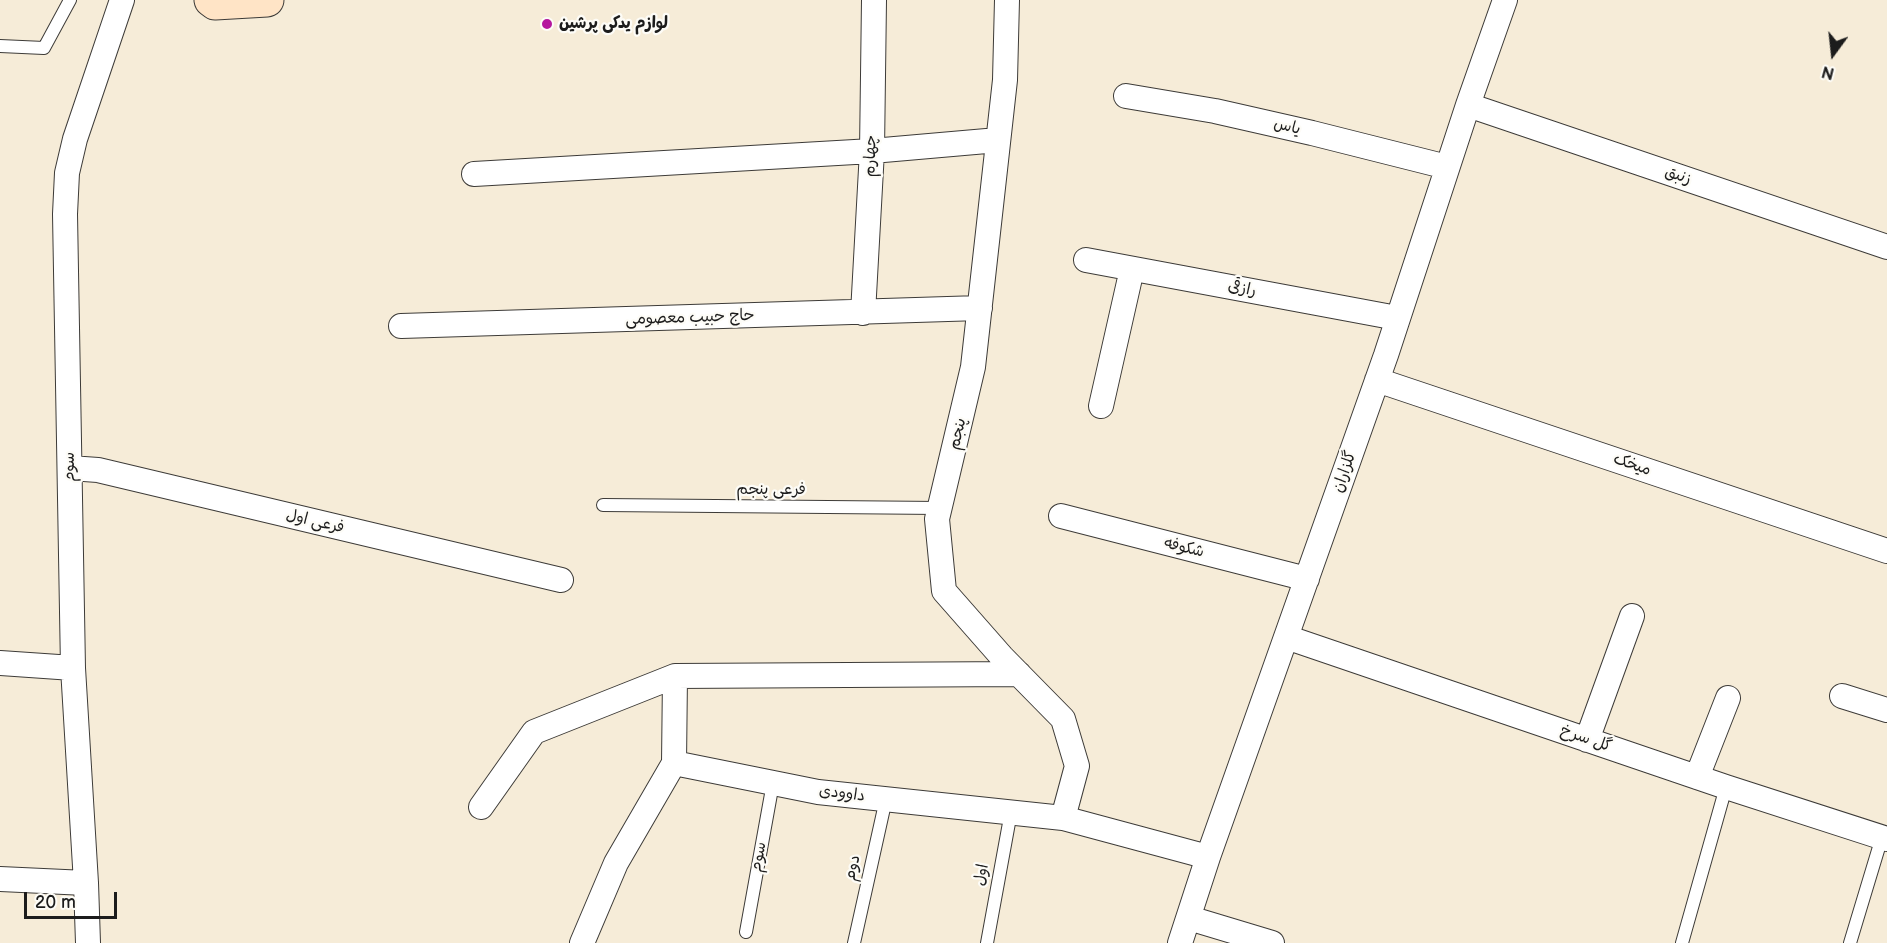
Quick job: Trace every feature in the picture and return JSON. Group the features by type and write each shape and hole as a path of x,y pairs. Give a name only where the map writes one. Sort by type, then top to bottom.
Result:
{"street":[{"name":"سوم","path":"88,943 73,668 65,214 67,172 75,139 122,0"},
{"path":"210,0 215,3 267,0"},
{"name":"چهارم","path":"863,313 872,151 874,0"},
{"name":"پنجم","path":"1007,0 1005,80 973,367 937,519 944,591 1002,657 1063,719 1077,766 1063,818"},
{"name":"گلزاران","path":"1180,943 1208,857 1377,380 1468,105 1506,0"},
{"name":"یاس","path":"1126,96 1215,111 1447,167"},
{"name":"زنبق","path":"1468,105 1887,247"},
{"path":"474,174 872,151 998,141"},
{"name":"رازقی","path":"1086,260 1397,318"},
{"path":"1101,406 1132,268"},
{"name":"حاج حبیب معصومی","path":"401,326 980,308"},
{"name":"میخک","path":"1377,380 1887,551"},
{"name":"فرعی اول","path":"70,468 98,470 561,580"},
{"name":"شکوفه","path":"1061,516 1307,579"},
{"path":"1587,740 1632,616"},
{"name":"گل سرخ","path":"1286,637 1726,787 1885,838"},
{"path":"0,663 73,668"},
{"path":"482,807 534,732 675,676 1019,674"},
{"path":"582,943 616,863 674,763 675,676"},
{"path":"1842,696 1887,710"},
{"path":"1697,777 1728,698"},
{"name":"داوودی","path":"674,763 818,792 1063,818 1208,857"},
{"path":"0,879 86,883"},
{"path":"1189,918 1272,943"}],"lane":[{"path":"0,46 45,48 70,0"},
{"name":"فرعی پنجم","path":"603,505 940,508"},
{"name":"سوم","path":"746,932 773,783"},
{"path":"1682,943 1726,787"},
{"name":"دوم","path":"854,943 886,799"},
{"name":"اول","path":"987,943 1011,812"},
{"path":"1850,943 1885,838"}],"place":[{"name":"لوازم یدکی پرشین","path":"547,24"}]}
